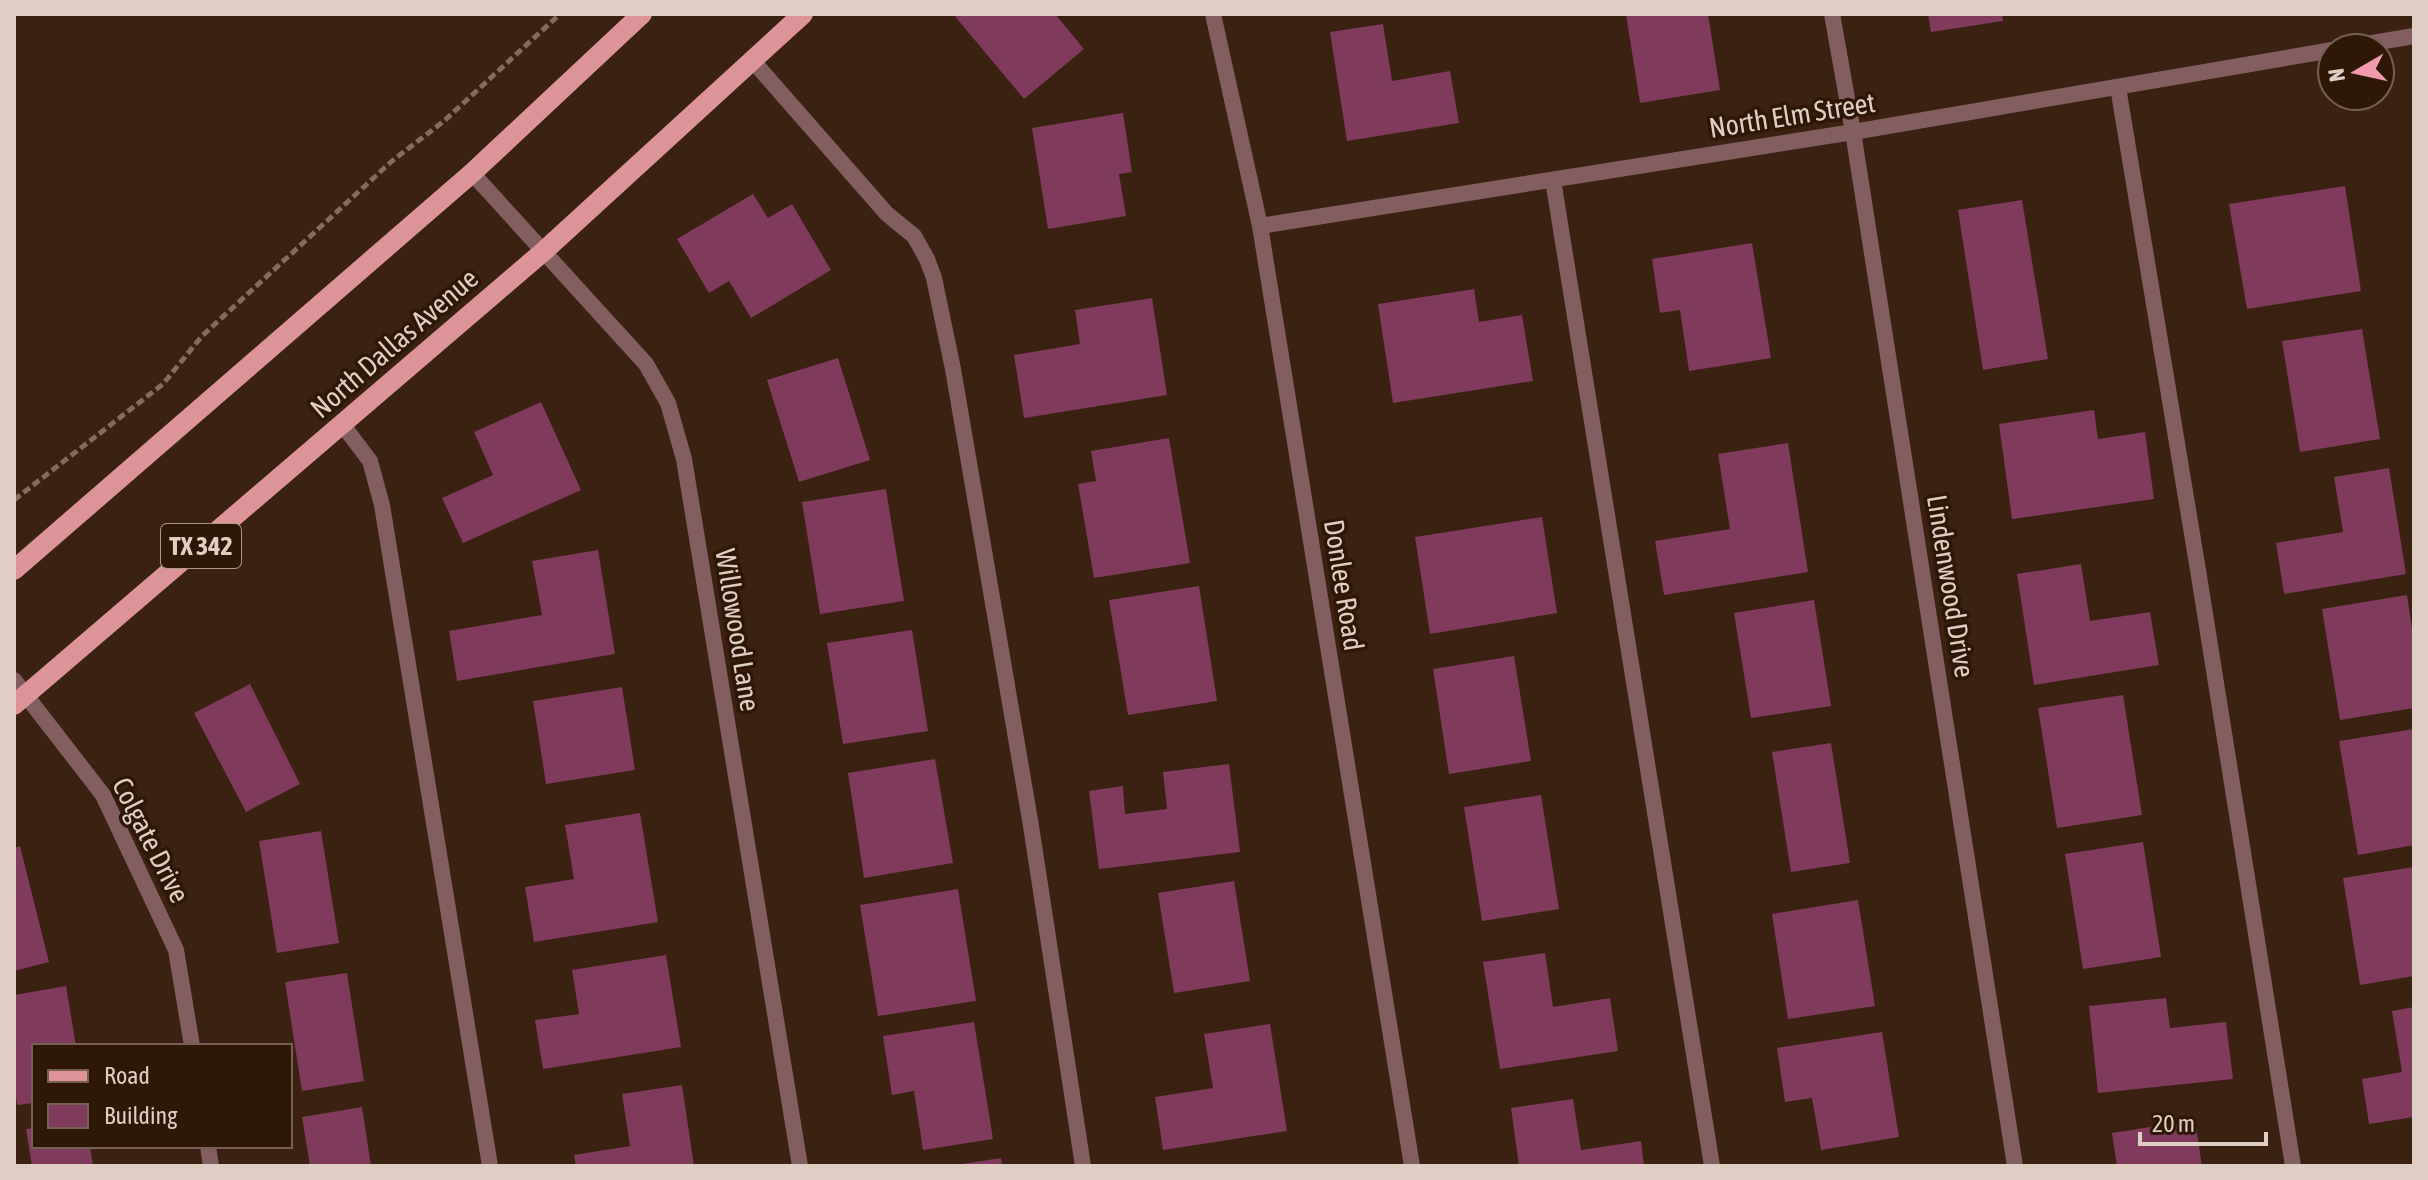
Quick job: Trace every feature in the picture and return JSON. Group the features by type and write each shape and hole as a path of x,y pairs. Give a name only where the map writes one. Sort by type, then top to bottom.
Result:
{"main road":[{"path":"14,570 472,173 642,14"},
{"name":"North Dallas Avenue","path":"18,694 544,251 803,14"}],"street":[{"name":"Donlee Road","path":"1213,14 1260,226 1412,1166"},
{"name":"Lindenwood Drive","path":"1832,14 2015,1166"},
{"name":"North Elm Street","path":"1260,226 1853,132 2316,53"},
{"path":"752,60 887,214 914,236 934,278 969,460 1031,826 1083,1166"},
{"path":"2118,87 2293,1166"},
{"name":"Willowood Lane","path":"472,173 646,364 668,403 684,459 800,1166"},
{"path":"1553,180 1712,1166"},
{"path":"342,424 370,461 382,505 490,1166"},
{"name":"Colgate Drive","path":"18,694 103,795 117,823 176,950 192,1044"}],"path":[{"path":"14,500 163,384 202,336 392,161 444,121 560,14"}],"building":[{"path":"953,14 1055,14 1084,49 1024,99"},
{"path":"1626,14 1708,14 1720,90 1640,103"},
{"path":"1928,14 2002,14 2003,21 1931,32"},
{"path":"1383,24 1392,81 1450,71 1459,123 1347,141 1330,32"},
{"path":"1123,113 1132,172 1119,174 1126,216 1048,229 1032,128"},
{"path":"2345,186 2361,291 2247,309 2229,204"},
{"path":"753,194 768,218 792,204 831,270 751,318 729,281 709,293 677,239"},
{"path":"2022,200 2048,359 1983,370 1958,210"},
{"path":"1752,243 1771,358 1689,371 1680,310 1660,313 1652,259"},
{"path":"1474,289 1479,322 1522,315 1533,381 1393,403 1378,304"},
{"path":"1152,298 1167,395 1024,418 1014,355 1080,344 1075,310"},
{"path":"2362,329 2380,439 2300,452 2282,341"},
{"path":"838,358 870,460 799,482 767,380"},
{"path":"541,402 581,490 463,543 442,498 493,475 474,432"},
{"path":"2094,410 2098,439 2145,432 2154,499 2012,519 1999,424"},
{"path":"1169,438 1190,563 1094,578 1078,484 1096,481 1091,451"},
{"path":"1788,443 1808,572 1664,595 1655,541 1730,529 1718,454"},
{"path":"2389,468 2406,574 2284,594 2276,543 2343,532 2334,477"},
{"path":"886,489 904,601 820,614 802,502"},
{"path":"1542,517 1557,613 1430,634 1415,537"},
{"path":"598,550 615,654 457,681 449,631 542,615 532,561"},
{"path":"2081,564 2090,621 2150,612 2159,665 2034,685 2017,574"},
{"path":"1199,586 1217,701 1128,715 1109,600"},
{"path":"2407,595 2414,642 2414,708 2340,720 2322,609"},
{"path":"1814,600 1831,706 1751,718 1734,613"},
{"path":"912,630 928,731 843,744 827,643"},
{"path":"1514,656 1531,761 1449,774 1433,669"},
{"path":"250,684 300,784 246,812 194,713"},
{"path":"622,687 635,770 546,784 533,701"},
{"path":"2123,695 2142,815 2057,828 2038,708"},
{"path":"2414,729 2414,845 2358,855 2339,741"},
{"path":"1831,743 1850,863 1791,872 1772,752"},
{"path":"935,759 953,863 864,878 848,773"},
{"path":"1229,764 1240,852 1099,869 1089,791 1123,786 1125,814 1167,809 1163,772"},
{"path":"1541,795 1559,909 1482,921 1464,807"},
{"path":"640,813 658,922 534,942 525,887 574,879 565,825"},
{"path":"321,831 339,943 277,953 259,841"},
{"path":"2143,842 2161,957 2083,969 2065,854"},
{"path":"20,846 49,962 14,971 14,848"},
{"path":"2414,867 2414,976 2360,985 2343,878"},
{"path":"1234,881 1250,981 1174,993 1158,893"},
{"path":"958,889 976,1001 878,1016 860,905"},
{"path":"1858,900 1875,1006 1788,1019 1772,914"},
{"path":"1545,953 1553,1007 1610,998 1618,1051 1500,1069 1483,962"},
{"path":"666,955 681,1047 543,1069 535,1020 579,1014 572,970"},
{"path":"347,973 364,1081 302,1091 285,982"},
{"path":"66,986 76,1044 32,1044 32,1103 17,1105 14,1084 14,995"},
{"path":"2166,998 2170,1028 2226,1022 2233,1079 2098,1093 2089,1006"},
{"path":"2414,1007 2414,1117 2369,1124 2362,1079 2402,1072 2392,1011"},
{"path":"974,1022 993,1139 923,1150 914,1091 892,1095 883,1036"},
{"path":"1270,1024 1287,1131 1163,1150 1155,1097 1213,1088 1204,1034"},
{"path":"1882,1032 1899,1137 1821,1150 1812,1098 1785,1102 1777,1048"},
{"path":"682,1085 694,1166 576,1166 574,1155 630,1146 622,1094"},
{"path":"1573,1099 1581,1150 1641,1141 1644,1166 1519,1166 1511,1108"},
{"path":"362,1107 371,1166 310,1166 302,1117"},
{"path":"2195,1120 2202,1166 2117,1166 2112,1133"},
{"path":"32,1128 32,1148 90,1148 93,1166 32,1166 26,1129"},
{"path":"1001,1158 1002,1166 962,1166 962,1164"}]}
